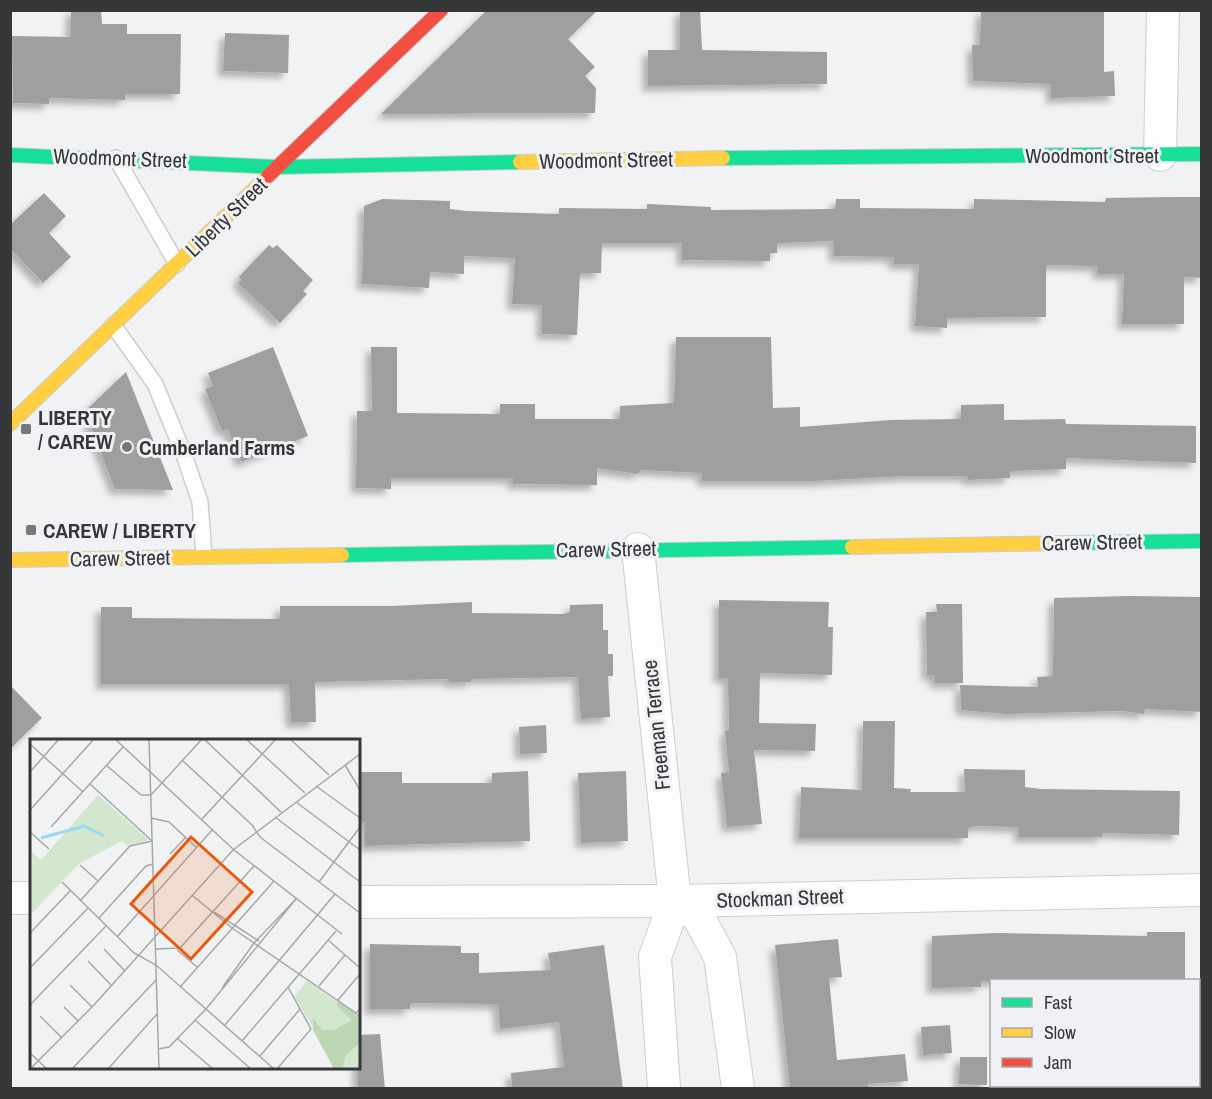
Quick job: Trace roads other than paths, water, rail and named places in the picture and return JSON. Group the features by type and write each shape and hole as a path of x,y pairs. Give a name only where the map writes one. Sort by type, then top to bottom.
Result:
{"main road":[{"name":"Liberty Street","path":"10,424 441,10"},
{"name":"Woodmont Street","path":"10,155 278,167 805,156 1202,154"},
{"name":"Carew Street","path":"10,560 1202,541"}],"street":[{"path":"1160,155 1163,10"},
{"name":"Freeman Terrace","path":"638,549 675,901 655,957 664,1089"},
{"name":"Stockman Street","path":"360,902 675,901 1202,890"},
{"path":"10,898 30,898"},
{"path":"675,901 698,916 720,957 738,1089"}],"lane":[{"path":"116,158 177,264"},
{"path":"113,325 155,384 183,452 200,502 204,556"}],"place":[{"name":"LIBERTY / CAREW","path":"26,429"},
{"name":"Cumberland Farms","path":"127,447"},
{"name":"CAREW / LIBERTY","path":"31,530"}]}
